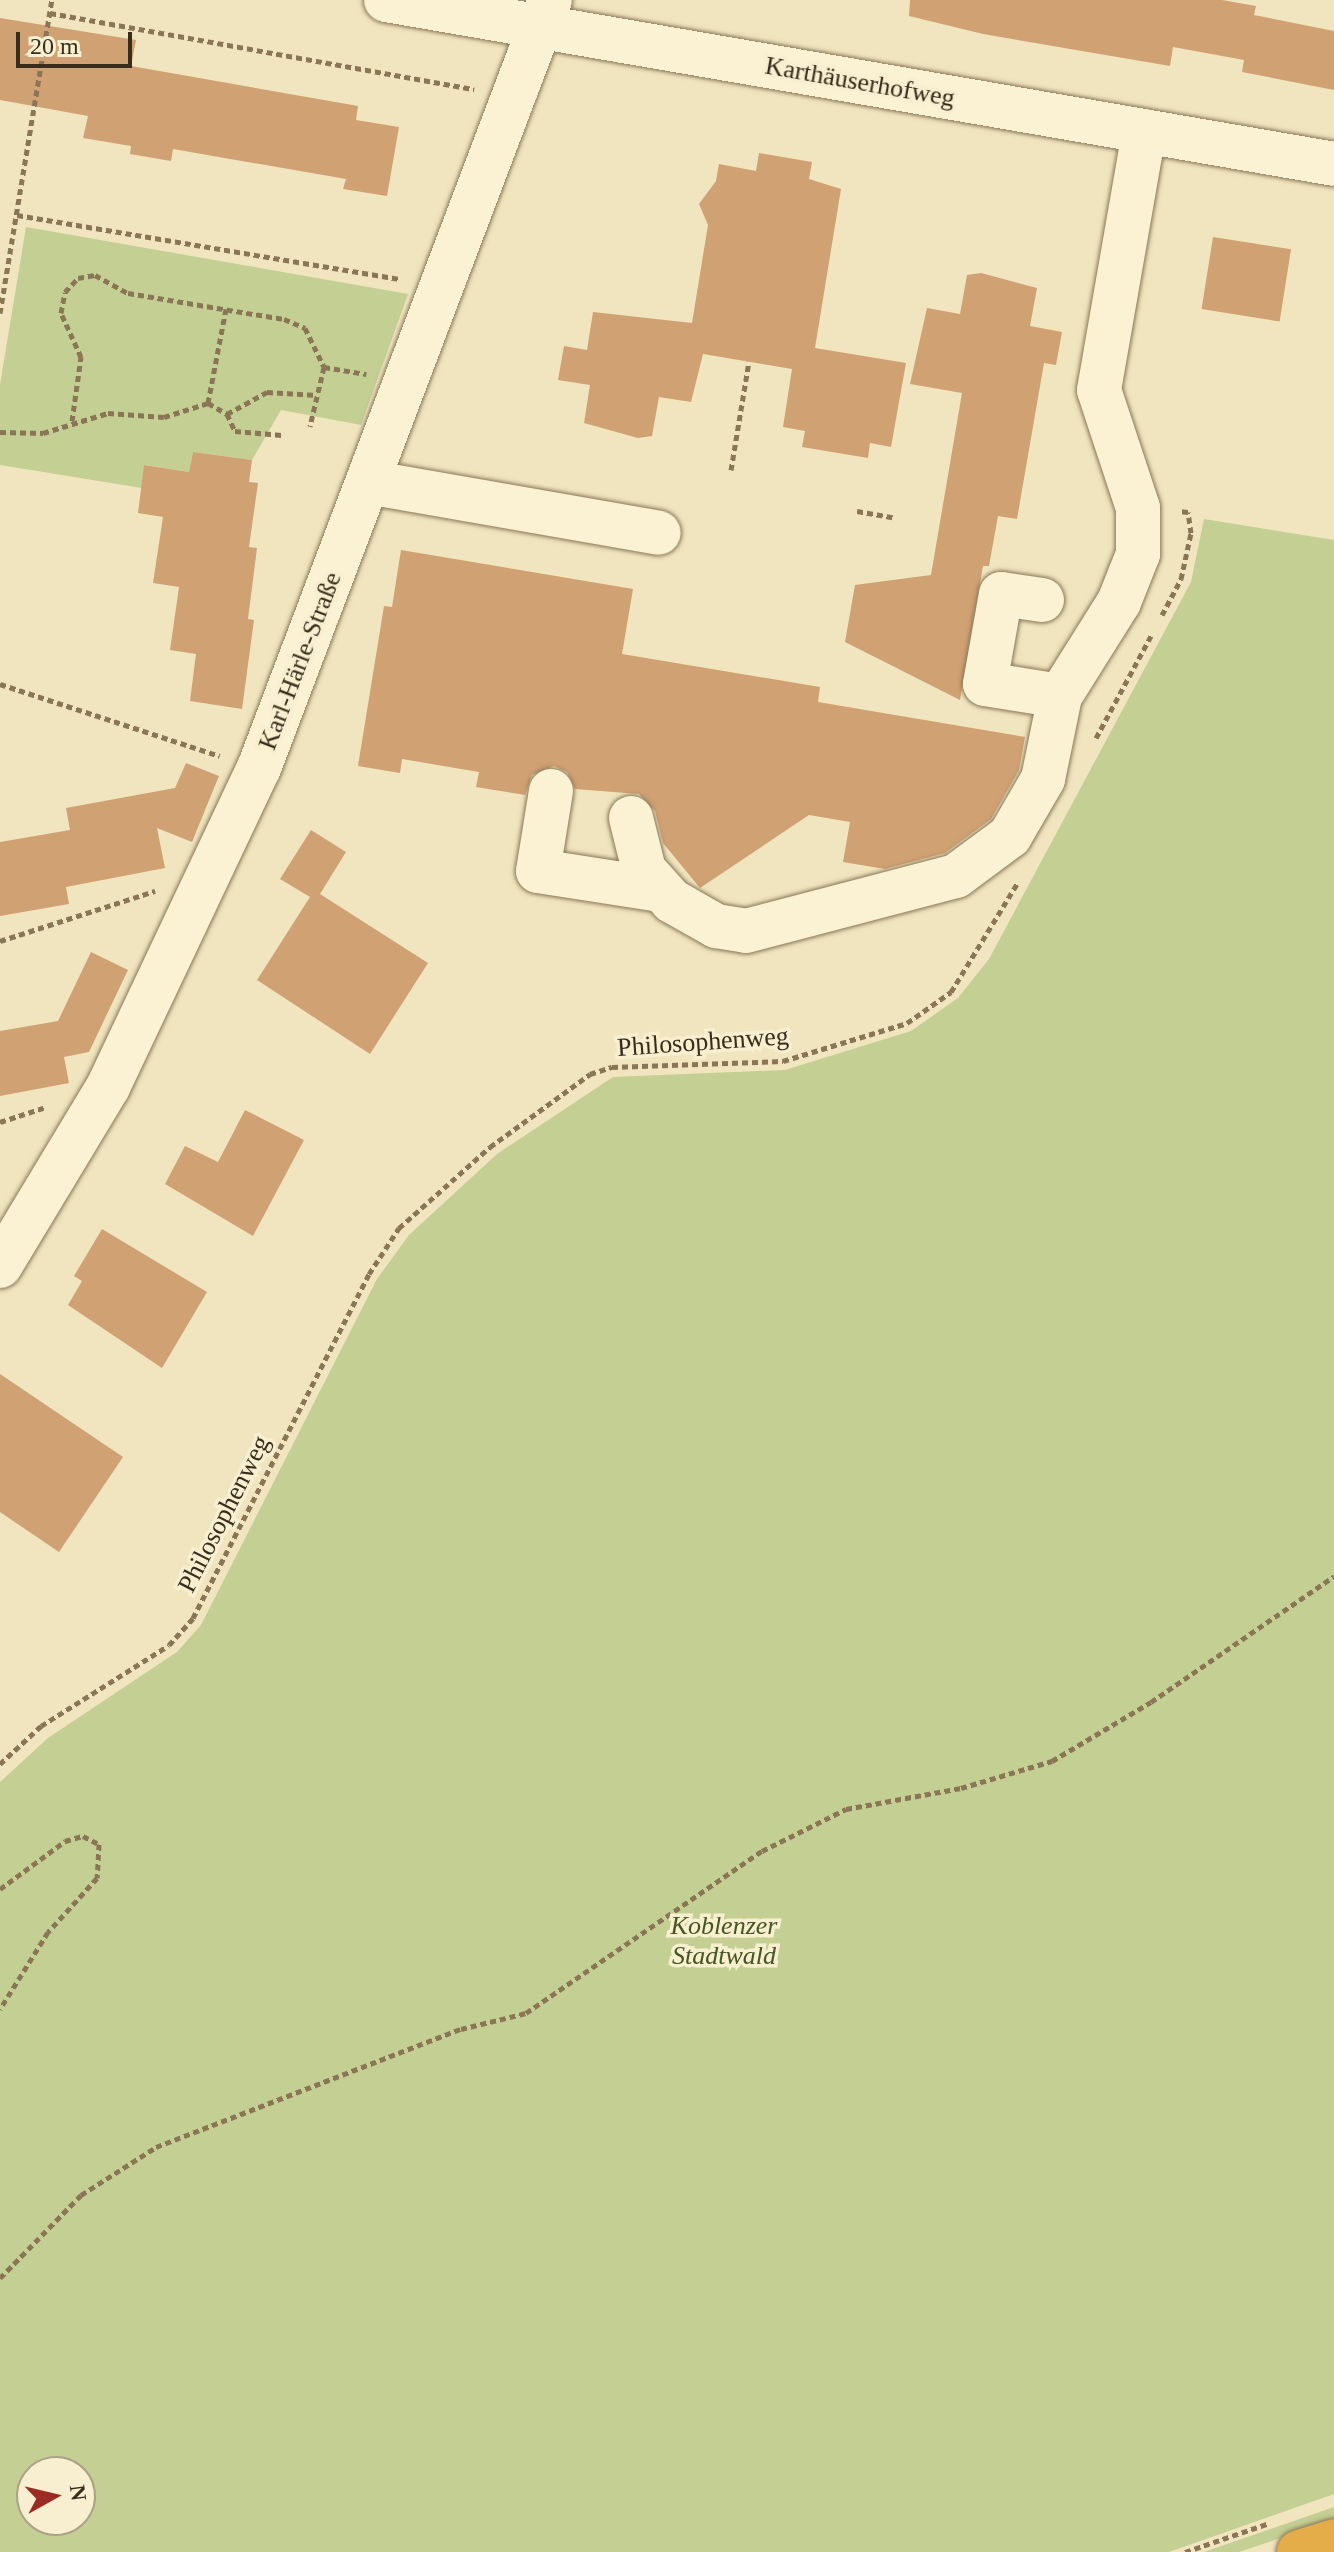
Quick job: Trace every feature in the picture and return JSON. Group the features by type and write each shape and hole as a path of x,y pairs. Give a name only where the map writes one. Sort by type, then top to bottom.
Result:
{"highway":[{"path":"1287,2537 1334,2541"}],"street":[{"name":"Karthäuserhofweg","path":"386,0 544,14 1144,131 1334,164"},
{"name":"Karl-Härle-Straße","path":"0,1266 108,1087 213,872 259,768 510,95 544,14"},
{"path":"631,818 644,870 661,890 692,915 746,931 956,876 1010,836 1032,805 1060,696 1119,602 1138,554 1138,508 1099,390 1144,131"},
{"path":"368,482 659,533"},
{"path":"1042,600 1001,594 985,684 1060,696"},
{"path":"551,791 538,871 661,890"}],"path":[{"path":"0,313 52,0"},
{"path":"50,13 510,95"},
{"path":"17,215 440,286"},
{"path":"72,421 81,357 61,313 65,292 78,278 95,275 128,293 226,309 305,328 324,367 310,426"},
{"path":"208,403 226,309"},
{"path":"731,470 749,361"},
{"path":"227,414 267,392 317,395"},
{"path":"0,432 43,433 72,421 108,413 164,417 208,403 227,414 235,431 282,435"},
{"path":"1092,745 1181,579 1191,533 1188,512 1138,508"},
{"path":"857,511 895,518"},
{"path":"0,684 259,768"},
{"name":"Philosophenweg","path":"0,1764 41,1726 169,1645 193,1618 369,1274 399,1228 490,1147 590,1074 612,1067 783,1061 907,1023 959,982 1026,869"},
{"path":"0,941 213,872"},
{"path":"0,2278 81,2195 156,2147 461,2029 526,2013 762,1851 846,1809 961,1788 1052,1761 1151,1702 1334,1576"},
{"path":"0,1889 65,1841 83,1836 99,1844 97,1878 48,1932 0,2009"},
{"path":"1185,2552 1287,2537"}],"green space":[{"path":"26,227 408,294 361,425 281,410 252,460 193,452 189,472 145,465 142,488 0,465 0,385"},
{"name":"Koblenzer Stadtwald","path":"1204,519 1334,540 1334,2494 1169,2552 0,2552 0,1782 48,1738 177,1652 201,1625 377,1279 409,1235 497,1154 613,1077 785,1070 911,1031 958,998 989,959 1191,582"},
{"path":"1334,2507 1334,2520 1239,2552 1204,2552"}],"building":[{"path":"910,0 1222,0 1256,6 1254,15 1334,31 1334,90 1242,72 1244,60 1173,47 1170,66 983,34 909,16"},
{"path":"0,18 136,40 131,66 358,106 356,120 399,127 387,196 343,189 346,179 173,149 171,161 130,154 131,146 83,138 88,116 0,100"},
{"path":"759,153 812,162 809,179 841,189 815,348 906,363 891,447 870,443 868,458 802,447 805,431 783,427 792,369 703,354 691,402 659,397 652,436 638,438 584,423 590,385 558,380 564,346 587,350 593,312 692,323 708,225 699,204 716,181 719,164 756,171"},
{"path":"1213,237 1291,249 1280,321 1202,309"},
{"path":"981,273 1037,288 1030,326 1062,332 1056,365 1044,363 1017,519 998,516 989,566 983,566 960,700 845,642 855,585 931,575 962,393 910,384 927,308 960,314 967,275"},
{"path":"193,452 252,460 249,482 258,483 249,547 257,548 248,619 254,620 242,709 190,701 196,654 170,650 179,587 153,583 163,517 138,513 144,465 189,472"},
{"path":"401,550 633,589 622,654 820,687 818,702 1025,737 1019,770 991,819 945,853 885,869 843,862 850,822 809,815 700,888 663,843 655,811 639,794 575,789 567,772 554,766 532,775 525,795 476,787 479,772 402,759 400,773 358,766 384,606 392,607"},
{"path":"186,763 219,776 192,842 157,828 165,868 66,887 69,904 0,916 0,842 70,830 66,808 175,788"},
{"path":"311,830 346,852 320,894 428,963 370,1054 257,980 310,897 280,879"},
{"path":"91,952 128,970 89,1052 64,1057 69,1083 0,1096 0,1031 58,1021"},
{"path":"245,1110 304,1140 253,1236 165,1184 185,1146 218,1162"},
{"path":"102,1229 207,1292 162,1368 68,1305 82,1281 74,1276"},
{"path":"0,1374 123,1457 59,1552 0,1512"}]}
